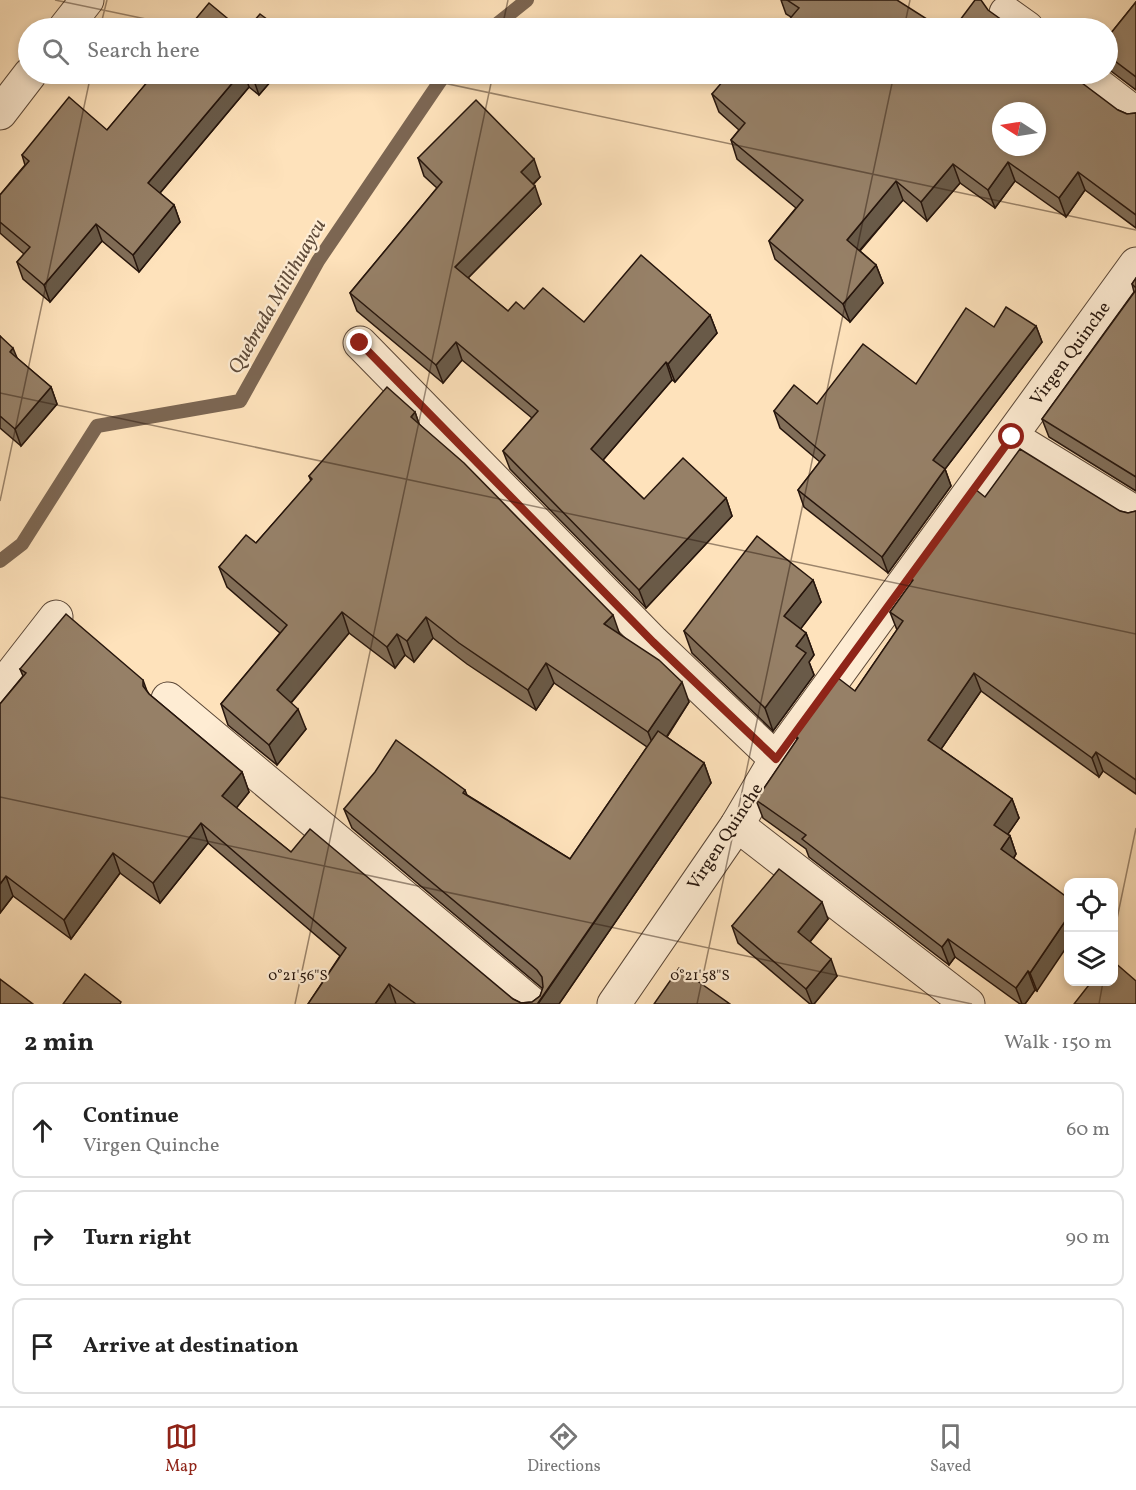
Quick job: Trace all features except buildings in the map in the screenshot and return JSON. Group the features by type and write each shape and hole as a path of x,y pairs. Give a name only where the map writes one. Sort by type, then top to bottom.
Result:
{"street":[{"path":"73,18 87,0"},
{"path":"0,113 22,84"},
{"path":"1097,84 1136,114"},
{"name":"Virgen Quinche","path":"614,1004 737,825 776,759 1136,264"},
{"path":"360,343 653,642 776,759"},
{"path":"1012,437 1136,513"},
{"path":"0,689 56,617"},
{"path":"168,699 532,1004"},
{"path":"737,825 968,1004"}],"waterway":[{"name":"Quebrada Millihuaycu","path":"504,18 527,0"},
{"name":"Quebrada Millihuaycu","path":"0,561 22,544 97,426 240,401 318,261 438,84"}],"route":[{"path":"360,343 653,642 776,759 1012,437"}]}
